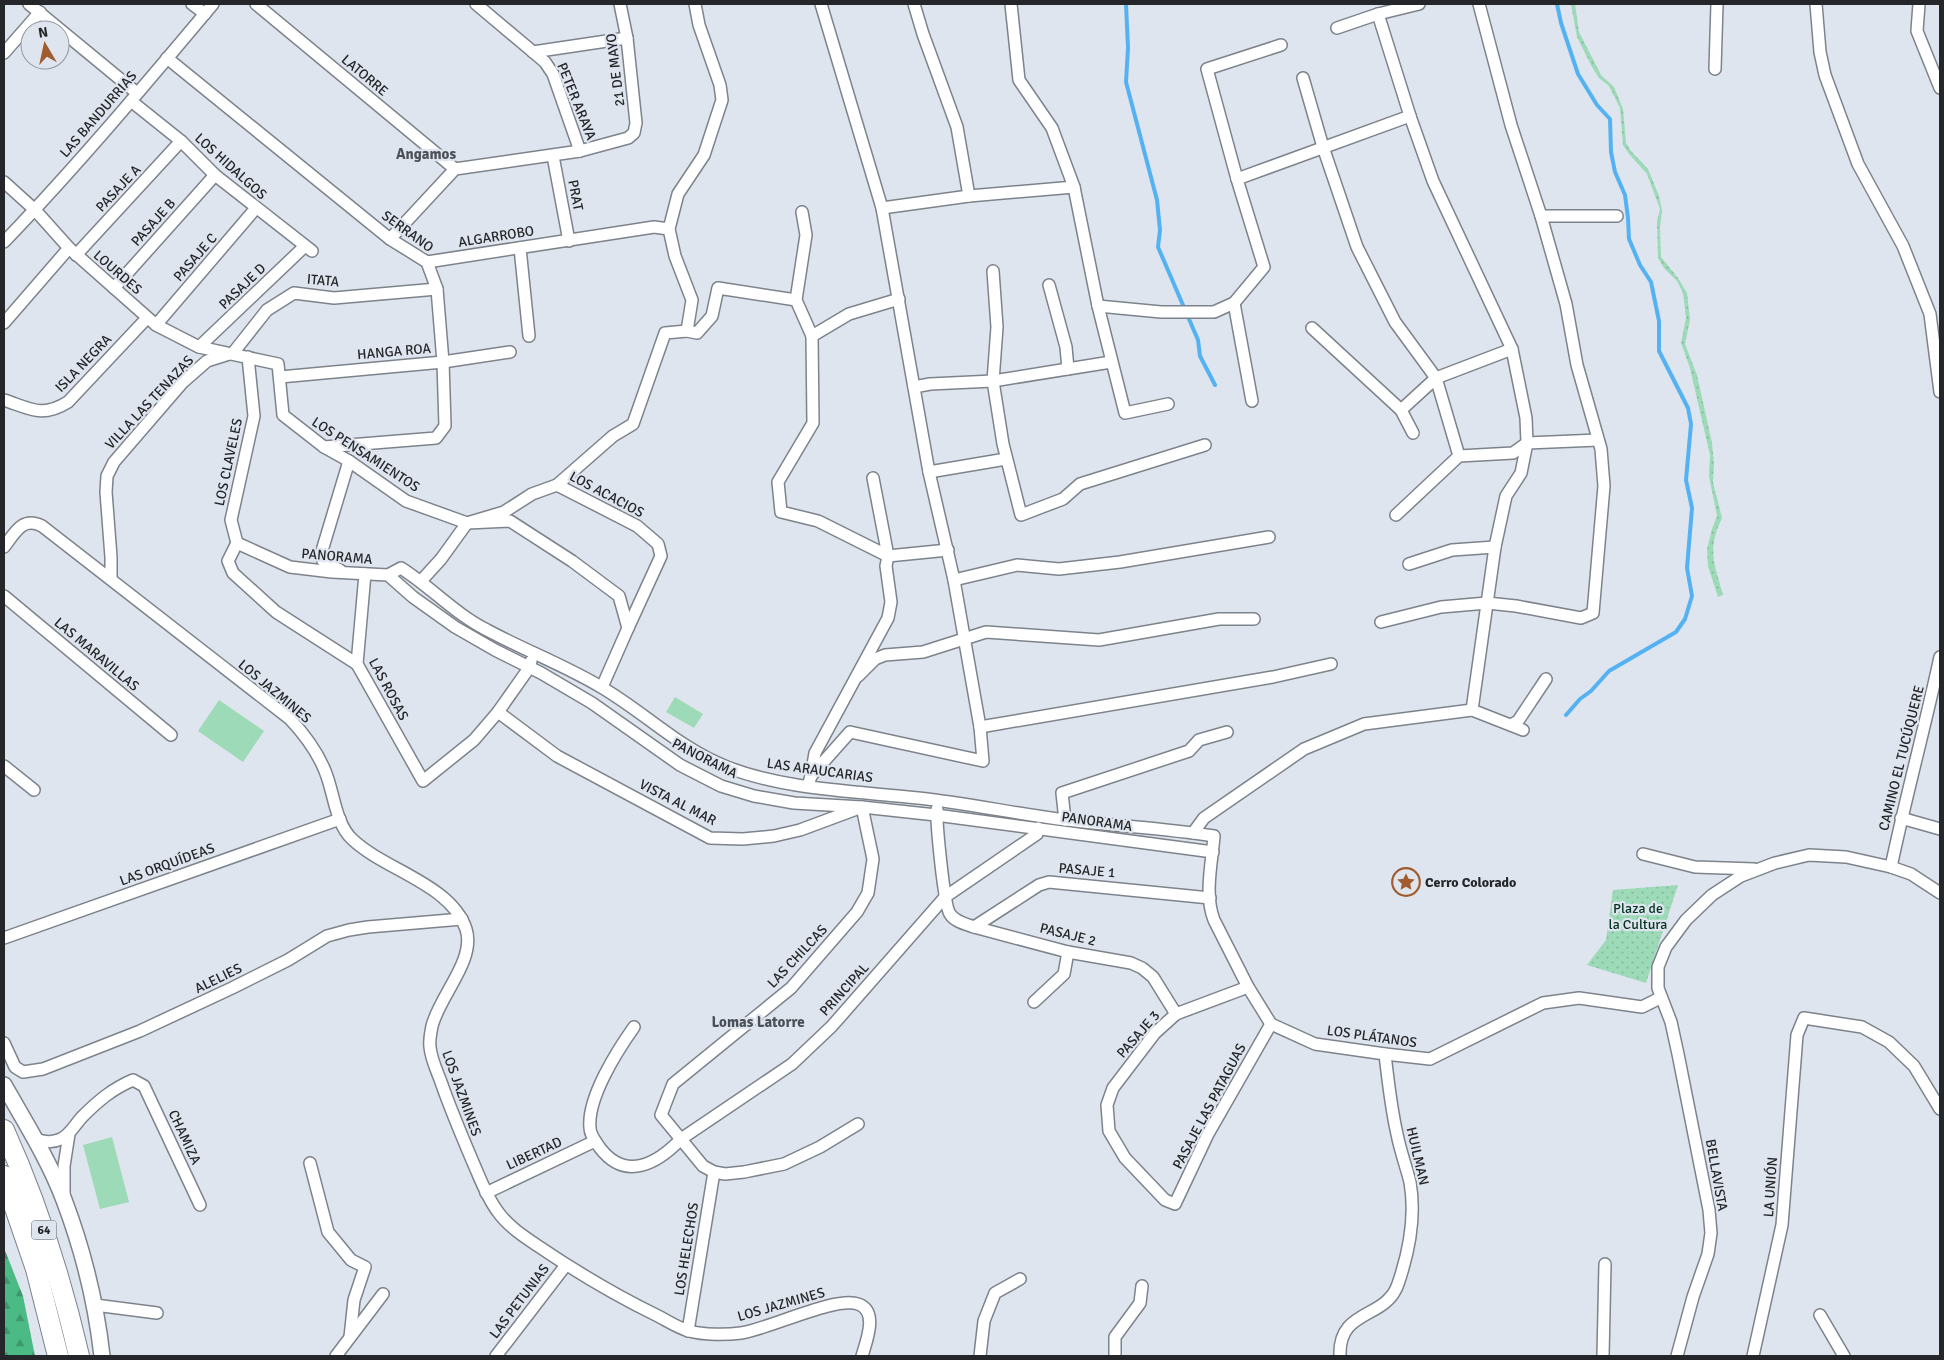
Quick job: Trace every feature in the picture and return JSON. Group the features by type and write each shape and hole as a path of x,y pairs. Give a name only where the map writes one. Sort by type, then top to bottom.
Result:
{"highway":[{"name":"64","path":"4,1130 44,1231 79,1356"},
{"name":"64","path":"4,1176 27,1240 46,1304 58,1356"},
{"path":"4,1211 46,1304"}],"main road":[{"path":"4,1084 35,1139 64,1199 84,1261 95,1305 102,1356"}],"street":[{"name":"LOS HIDALGOS","path":"30,4 134,97 215,175 309,249"},
{"path":"192,4 204,14"},
{"name":"LAS BANDURRIAS","path":"4,242 35,210 213,4"},
{"name":"LATORRE","path":"256,4 455,169"},
{"name":"PETER ARAYA","path":"476,4 545,62 553,74 580,151"},
{"name":"21 DE MAYO","path":"580,151 628,138 634,133 636,123 627,38 620,4"},
{"path":"687,331 692,300 675,256 669,229 678,194 704,154 722,100 720,85 699,25 694,4"},
{"path":"810,781 850,732 984,761 965,638 948,550 929,472 882,208 821,4"},
{"path":"914,4 957,127 969,196"},
{"path":"1011,4 1018,80 1052,128 1074,187 1098,306 1125,413 1168,404"},
{"path":"1337,28 1378,14 1419,4"},
{"path":"1381,622 1441,607 1487,604 1516,606 1582,618 1593,613 1604,486 1601,449 1577,365 1566,304 1541,216 1511,124 1479,4"},
{"path":"1715,69 1716,4"},
{"path":"1816,4 1820,52 1825,75 1858,164 1902,246 1930,314 1940,392"},
{"path":"1919,4 1917,31 1940,88"},
{"path":"4,53 40,12"},
{"path":"1378,14 1433,182 1512,349 1526,418 1527,442 1521,473 1506,496 1495,547 1472,710"},
{"path":"533,52 627,38"},
{"path":"1098,306 1161,312 1214,312 1234,303 1264,267 1207,68 1281,45"},
{"name":"SERRANO","path":"167,58 390,239 428,262 436,289 443,362 444,426 436,438 324,447"},
{"path":"1304,78 1323,147 1358,247 1395,322 1436,378 1459,456"},
{"path":"1237,178 1410,116"},
{"name":"PASAJE A","path":"4,324 181,141"},
{"path":"390,239 455,169 580,151"},
{"name":"PRAT","path":"553,156 569,241"},
{"name":"PASAJE B","path":"114,288 215,175"},
{"name":"LOURDES","path":"4,182 35,210 72,252 152,321 199,347 233,353"},
{"path":"882,208 969,196 1074,187"},
{"name":"PASAJE C","path":"152,321 256,208"},
{"path":"802,212 806,235 796,300 812,336 813,423 778,482 781,512 818,521 888,556 948,550"},
{"path":"1541,216 1617,216"},
{"name":"ALGARROBO","path":"428,262 654,226 669,229"},
{"path":"520,248 530,336"},
{"name":"PASAJE D","path":"199,347 309,249"},
{"path":"993,271 997,327 993,381 1006,459 1021,516 1063,499 1080,484 1205,445"},
{"path":"1049,285 1066,347 1068,369"},
{"path":"557,485 613,436 633,424 665,333 687,331 697,333 712,316 718,288 796,300"},
{"name":"ITATA","path":"233,353 267,310 294,294 334,298 436,289"},
{"path":"812,336 849,314 899,300"},
{"path":"1234,303 1252,401"},
{"name":"ISLA NEGRA","path":"4,400 40,412 55,410 68,402 152,321"},
{"path":"1312,328 1401,410 1414,433"},
{"path":"1401,410 1436,378 1512,349"},
{"name":"HANGA ROA","path":"280,377 443,362 510,352"},
{"path":"233,353 278,364 280,377"},
{"name":"VILLA LAS TENAZAS","path":"111,579 112,556 106,492 107,476 114,462 183,382 207,361 233,353"},
{"name":"LOS CLAVELES","path":"237,543 231,520 254,416 248,357"},
{"path":"914,387 930,384 993,381 1111,362"},
{"name":"LOS PENSAMIENTOS","path":"280,377 283,416 324,447 349,461 406,501 467,523 510,521 572,561 619,596 628,628"},
{"path":"1396,514 1459,456 1513,453 1527,442 1598,440"},
{"path":"929,472 1006,459"},
{"path":"343,572 323,561 321,554 349,461"},
{"path":"810,781 815,753 888,618 891,602 886,566 888,556 873,478"},
{"name":"LOS ACACIOS","path":"467,523 504,512 532,494 557,485 637,526 658,544 661,556 628,628"},
{"name":"LOS JAZMINES","path":"4,548 21,527 30,522 42,526 290,719 307,737 317,754 326,773 340,819 350,838 366,850 442,896 462,919 468,945 460,968 438,1010 432,1026 430,1047 450,1108 486,1193 498,1213 515,1230 566,1265 626,1300 688,1331 712,1334 742,1333 776,1324 805,1312 856,1303 864,1307 869,1319 869,1328 862,1356"},
{"path":"421,581 467,523"},
{"path":"954,580 1018,565 1059,569 1120,562 1269,537"},
{"path":"237,543 228,561 233,574 276,612 357,664"},
{"name":"PANORAMA","path":"237,543 290,567 332,572 388,575 455,627 529,668 542,673 592,703 680,765 720,786 754,796 794,802 936,815 1213,852"},
{"path":"1410,564 1452,550 1495,547"},
{"name":"LAS ARAUCARIAS","path":"388,575 402,568 453,608 486,630 602,687 687,747 726,767 770,780 810,781 1065,820 1214,836 1213,852"},
{"name":"LAS ROSAS","path":"364,574 357,664 423,781 474,740 498,712"},
{"name":"LAS MARAVILLAS","path":"4,596 171,735"},
{"path":"858,676 875,660 886,655 923,652 986,632 1100,640 1218,619 1254,620"},
{"path":"602,687 628,628"},
{"path":"498,712 529,668 534,652"},
{"name":"CAMINO EL TUCÚQUERE","path":"1891,867 1940,657"},
{"path":"980,727 1273,677 1331,664"},
{"path":"1511,725 1518,721 1546,679"},
{"path":"1193,833 1204,818 1304,749 1364,724 1472,710 1523,730"},
{"name":"VISTA AL MAR","path":"498,712 557,756 710,838 743,839 774,836 800,830 862,807"},
{"path":"1065,820 1062,793 1189,751 1199,740 1227,732"},
{"path":"4,766 34,790"},
{"path":"938,800 936,815 945,897"},
{"name":"LAS CHILCAS","path":"681,1139 661,1115 674,1084 791,988 857,912 868,892 873,859 862,807"},
{"path":"1901,818 1940,829"},
{"name":"LAS ORQUÍDEAS","path":"4,938 340,819"},
{"name":"PRINCIPAL","path":"595,1141 605,1154 617,1163 627,1167 641,1166 666,1154 681,1139 792,1064 832,1026 945,897 1037,834 1038,828"},
{"path":"1213,852 1210,909 1248,987 1271,1024"},
{"path":"1643,854 1695,867 1758,869 1810,855 1846,857 1891,867 1911,874 1940,893"},
{"name":"BELLAVISTA","path":"1677,1356 1693,1296 1708,1254 1711,1233 1709,1210 1678,1054 1670,1022 1658,988 1658,967 1666,947 1686,920 1712,895 1741,876 1758,869"},
{"name":"PASAJE 1","path":"974,927 1039,885 1049,882 1210,898"},
{"name":"PASAJE 2","path":"945,897 950,914 960,922 1068,952 1131,963 1142,968 1159,985 1176,1014"},
{"name":"ALELIES","path":"4,1043 15,1066 23,1072 42,1069 140,1032 288,960 327,936 368,927 462,919"},
{"path":"1034,1002 1064,974 1068,952"},
{"name":"PASAJE 3","path":"1175,1204 1165,1200 1125,1158 1109,1131 1107,1105 1113,1088 1155,1033 1176,1014 1248,987"},
{"name":"LOS PLÁTANOS","path":"1271,1024 1315,1044 1430,1059 1543,1002 1579,998 1642,1007 1660,998"},
{"name":"LA UNIÓN","path":"1753,1356 1782,1225 1797,1035 1804,1018 1862,1027 1889,1042 1914,1066 1940,1109"},
{"name":"PASAJE LAS PATAGUAS","path":"1175,1204 1208,1134 1271,1024"},
{"path":"595,1141 589,1129 593,1101 619,1048 634,1027"},
{"name":"HUILMAN","path":"1340,1356 1345,1329 1355,1320 1381,1306 1392,1295 1398,1286 1408,1253 1412,1206 1410,1182 1397,1134 1384,1054"},
{"name":"CHAMIZA","path":"69,1134 81,1118 113,1089 132,1080 139,1083 144,1086 200,1206"},
{"path":"681,1139 693,1157 702,1166 714,1172 725,1174 784,1164 813,1152 858,1124"},
{"path":"35,1139 47,1142 61,1139 69,1134"},
{"path":"64,1199 64,1166 69,1134"},
{"name":"LIBERTAD","path":"486,1193 595,1141"},
{"path":"310,1163 328,1232 351,1260 365,1268 354,1300 350,1337"},
{"name":"LOS HELECHOS","path":"688,1331 714,1172"},
{"path":"1603,1356 1605,1264"},
{"name":"LAS PETUNIAS","path":"496,1356 566,1265"},
{"path":"980,1356 984,1321 995,1293 1020,1279"},
{"path":"1115,1356 1115,1337 1140,1303 1142,1286"},
{"path":"336,1356 383,1294"},
{"path":"95,1305 157,1313"},
{"path":"1820,1315 1844,1356"}],"green space":[{"path":"1571,4 1575,4 1579,32 1601,75 1614,87 1623,109 1626,143 1648,169 1659,196 1662,210 1660,228 1661,257 1687,293 1690,320 1685,344 1697,375 1712,443 1713,482 1722,518 1717,529 1713,548 1715,565 1723,595 1718,597 1708,566 1707,549 1717,516 1709,476 1710,455 1690,368 1681,343 1686,318 1683,293 1677,281 1664,268 1658,258 1657,221 1660,209 1647,174 1623,145 1620,108 1609,86 1599,78 1592,67 1577,37"},
{"path":"675,697 703,714 694,728 666,712"},
{"path":"219,700 264,731 243,762 198,731"},
{"name":"Plaza de la Cultura","path":"1678,885 1646,983 1587,965 1606,940 1613,890"},
{"path":"112,1137 129,1202 100,1209 83,1145"},
{"path":"4,1248 23,1296 35,1356 4,1356"}],"waterway":[{"path":"1126,4 1128,48 1126,82 1157,200 1160,230 1158,247 1198,340 1200,356 1215,385"},
{"path":"1557,4 1561,23 1578,74 1597,105 1610,119 1611,152 1615,172 1625,195 1629,239 1640,265 1651,282 1659,321 1659,351 1688,408 1691,424 1686,480 1692,508 1687,568 1692,596 1685,619 1676,632 1609,671 1566,715"}],"place":[{"name":"Cerro Colorado","path":"1406,882"}],"district":[{"name":"Angamos","path":"426,154"},
{"name":"Lomas Latorre","path":"758,1022"}]}
